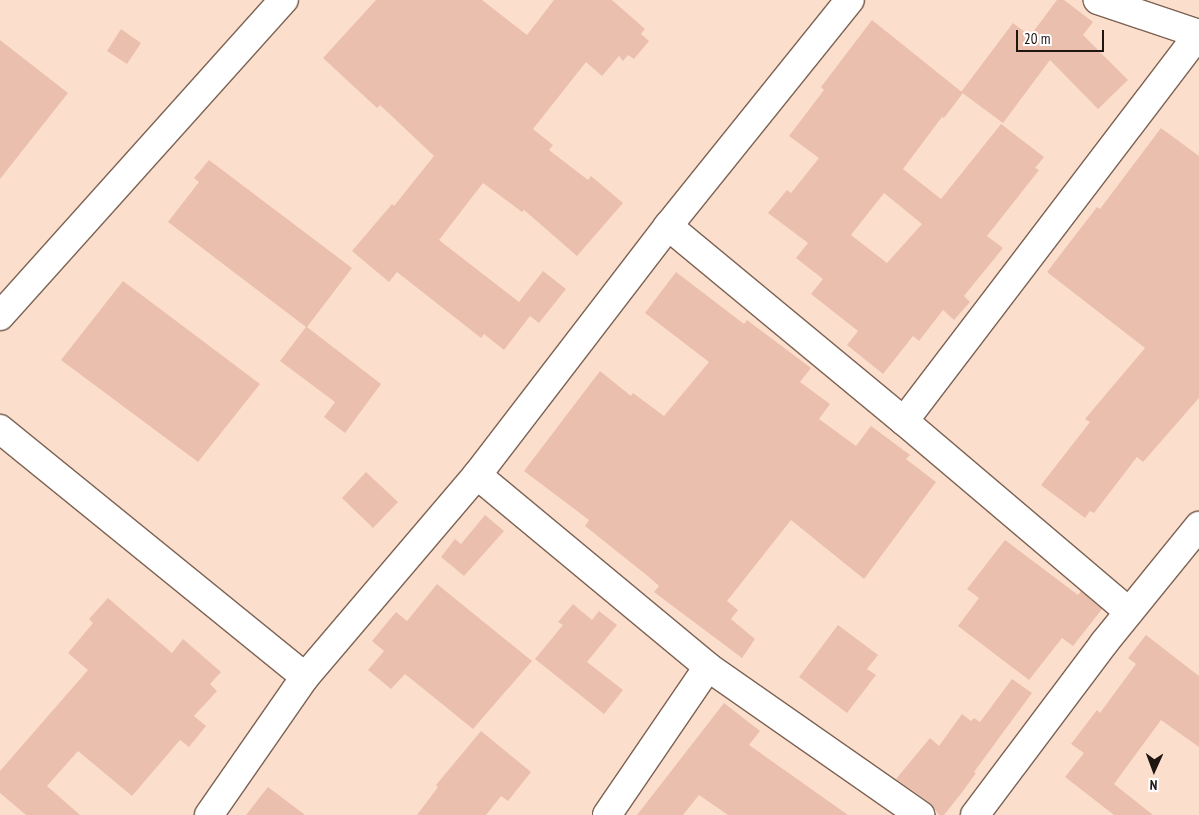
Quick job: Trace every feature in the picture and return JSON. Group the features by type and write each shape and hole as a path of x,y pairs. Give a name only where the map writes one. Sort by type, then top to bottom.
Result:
{"street":[{"path":"0,316 284,0"},
{"path":"209,815 306,678 477,475 668,226 850,0"},
{"path":"904,421 1199,34 1098,0"},
{"path":"668,226 904,421 1129,612"},
{"path":"0,429 306,678"},
{"path":"477,475 708,667 920,815"},
{"path":"975,815 1054,708 1199,526"},
{"path":"607,815 708,667"}],"building":[{"path":"376,0 482,0 527,35 554,0 612,0 645,29 641,34 649,41 634,59 628,55 623,61 619,56 602,76 586,62 533,129 553,145 549,150 588,180 591,176 623,203 577,256 524,210 522,212 483,183 439,240 519,302 543,271 566,289 539,323 530,316 504,350 484,334 481,338 397,272 389,282 352,251 392,204 394,206 434,156 380,105 377,108 323,58"},
{"path":"1057,0 1064,0 1093,22 1083,35 1128,80 1098,109 1050,60 1003,123 961,92 1013,23 1030,36"},
{"path":"872,20 963,93 944,118 942,117 903,169 941,199 1001,124 1044,157 1035,168 1039,170 987,236 1003,248 964,296 970,302 954,320 943,310 919,341 913,336 883,374 847,345 858,331 811,294 823,279 796,258 808,243 768,213 787,190 791,193 819,158 789,136 824,90 821,87","holes":["884,193 922,224 887,263 851,235"]},
{"path":"121,29 141,43 127,64 107,51"},
{"path":"0,40 68,93 0,179"},
{"path":"1161,128 1199,156 1199,398 1143,462 1137,457 1094,513 1090,511 1085,518 1041,485 1090,422 1085,419 1145,348 1047,272 1097,207 1100,209"},
{"path":"209,160 352,268 307,327 381,384 345,433 324,417 335,402 280,361 306,327 168,222 199,182 194,178"},
{"path":"676,272 744,324 747,320 811,368 800,382 830,404 819,419 856,446 871,426 910,455 906,459 936,482 864,579 791,520 727,601 738,610 731,619 755,639 742,658 654,592 659,586 585,526 589,520 524,471 600,371 631,396 633,393 664,416 709,362 645,313"},
{"path":"123,281 260,384 198,462 61,360"},
{"path":"366,472 398,502 373,528 342,498"},
{"path":"485,515 504,531 464,576 441,557 455,539 461,544"},
{"path":"1005,540 1078,595 1081,591 1102,609 1073,646 1062,638 1029,680 958,626 979,598 967,589"},
{"path":"437,584 532,661 473,729 405,674 391,689 368,670 384,651 372,641 396,612 407,621"},
{"path":"108,598 172,653 183,639 221,672 210,684 217,691 194,716 206,726 189,747 180,740 132,796 78,751 47,786 80,815 26,815 0,793 0,771 88,670 68,653 93,623 89,619"},
{"path":"573,604 592,620 599,611 617,625 587,662 623,690 604,714 535,659 563,625 558,622"},
{"path":"838,625 878,655 867,669 876,675 847,713 799,677"},
{"path":"1146,635 1199,676 1199,747 1161,720 1114,784 1153,815 1114,815 1065,777 1084,753 1071,744 1097,710 1100,713 1136,664 1128,658"},
{"path":"1012,679 1032,693 974,772 976,773 963,791 944,815 939,815 929,802 896,779 930,738 939,746 962,714 971,721 974,718 980,722"},
{"path":"724,703 760,731 749,745 848,815 728,815 699,795 683,815 637,815"},
{"path":"481,731 531,772 508,801 501,796 486,815 417,815 438,787 436,785"},
{"path":"268,787 305,815 246,815"}]}
